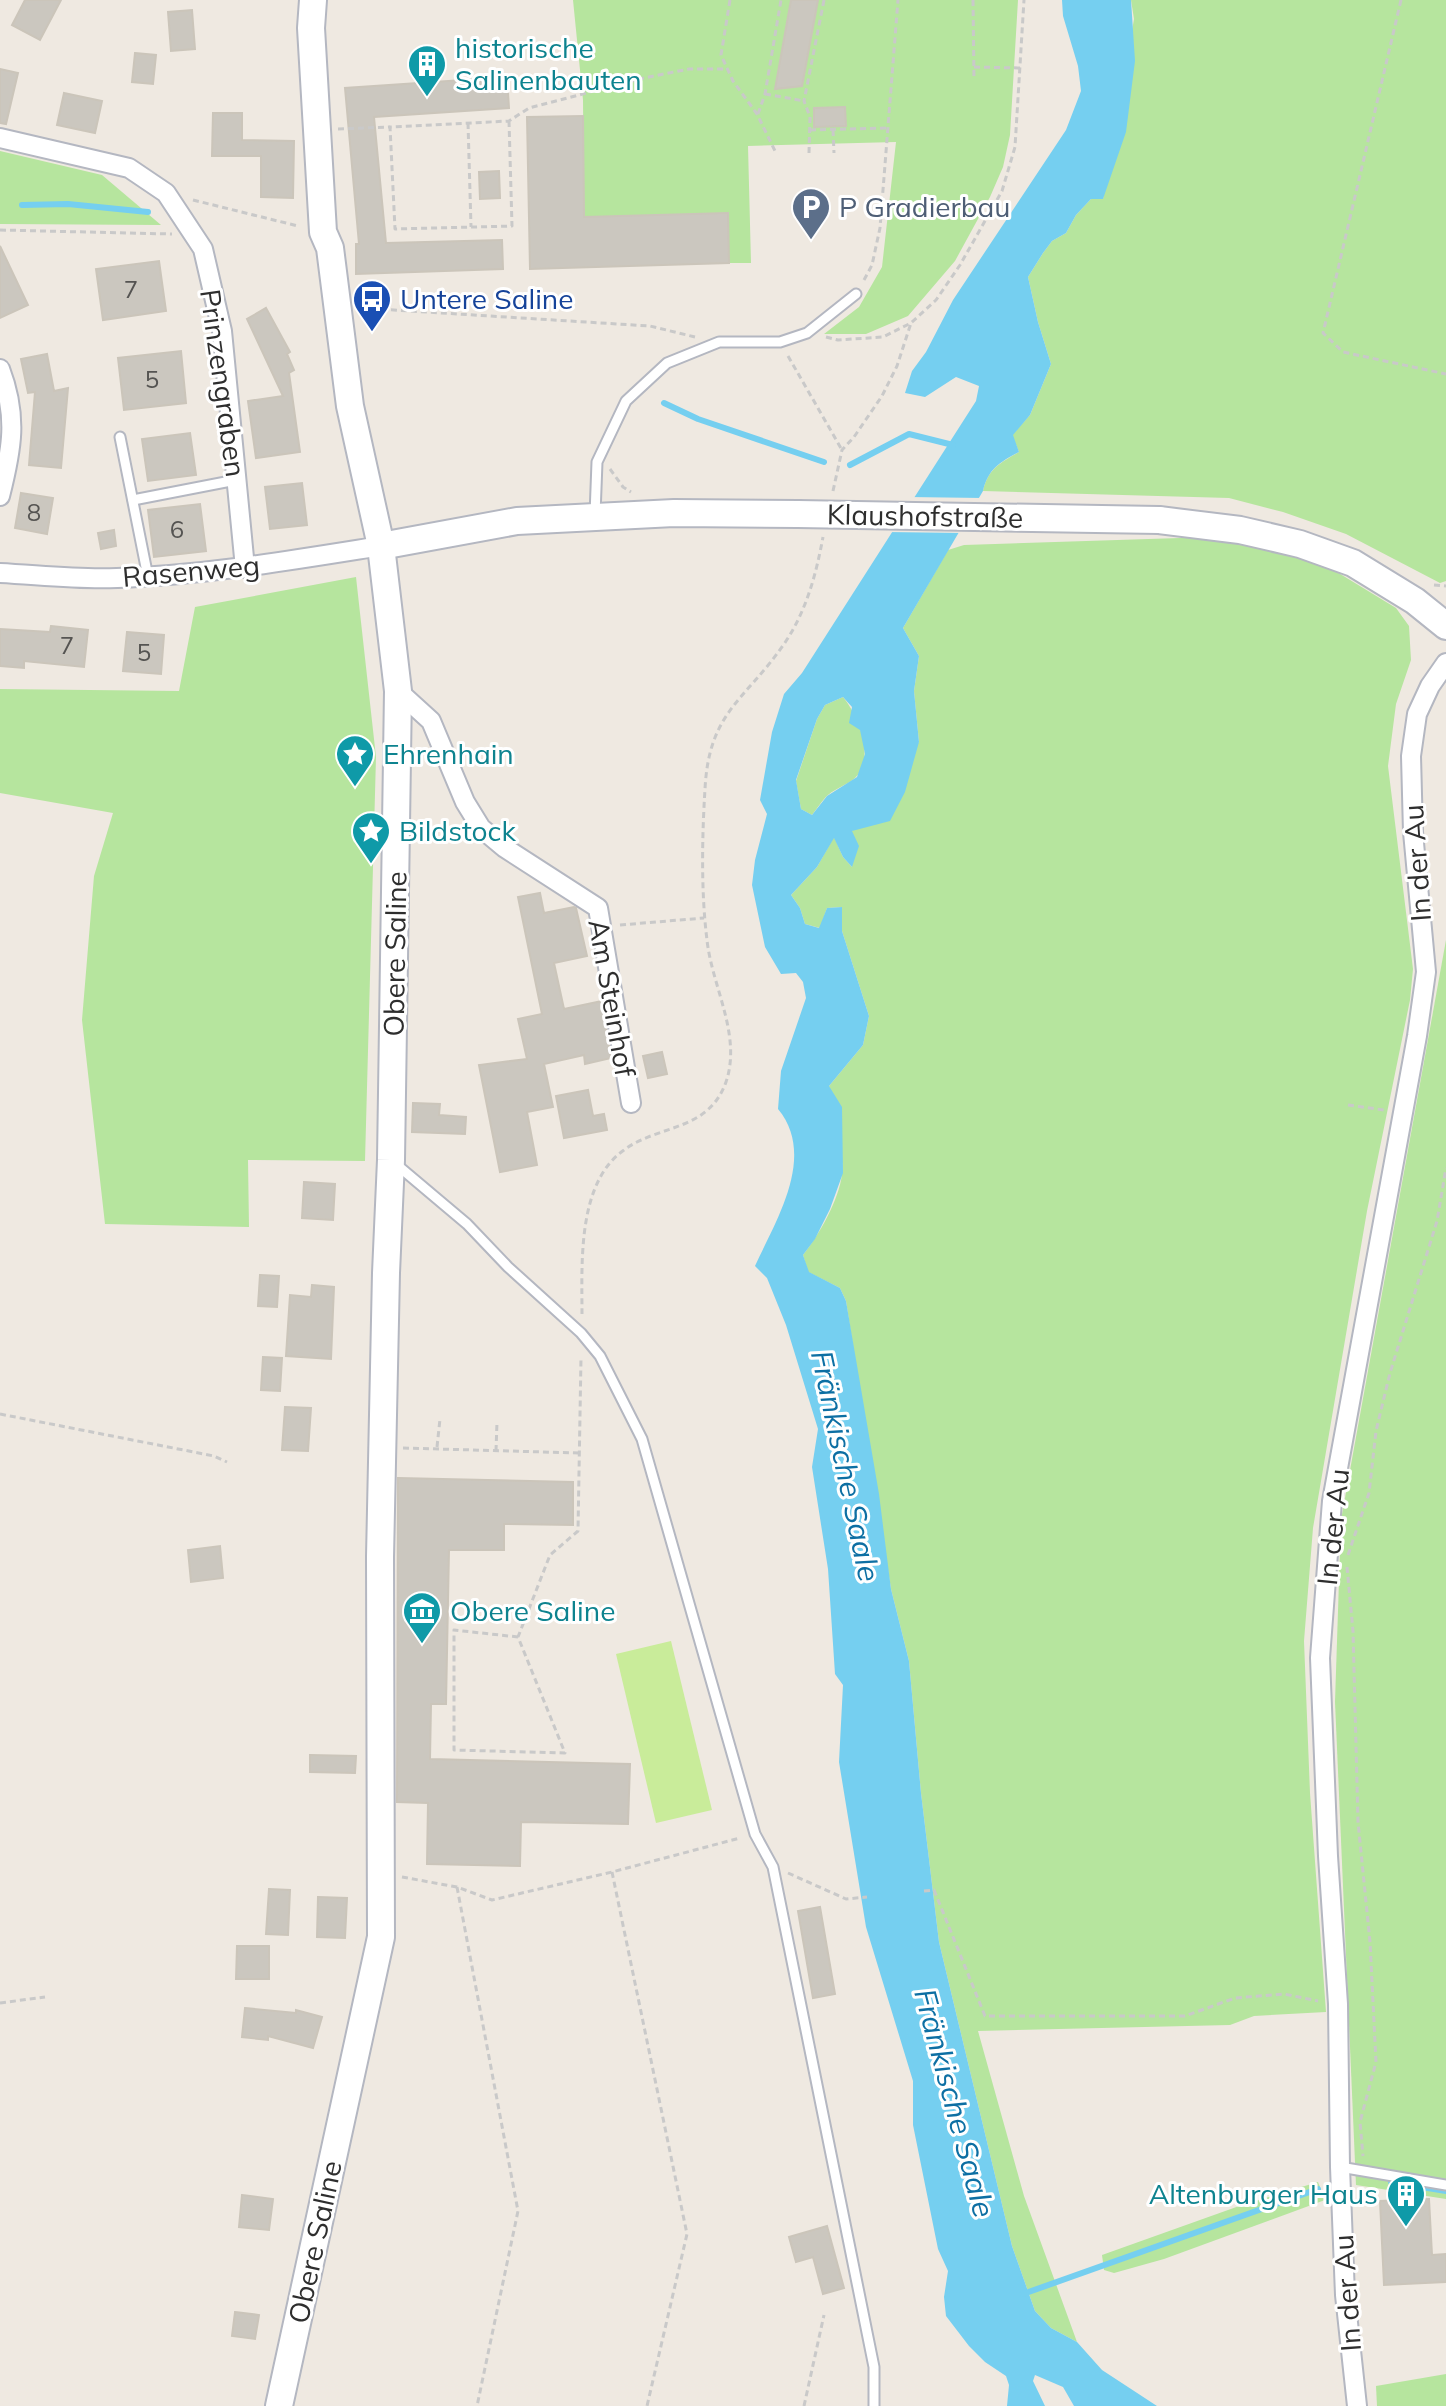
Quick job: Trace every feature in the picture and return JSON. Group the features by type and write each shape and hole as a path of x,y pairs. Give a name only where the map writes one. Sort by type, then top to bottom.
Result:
{"main road":[{"path":"313,0 311,28 323,232 330,248 350,406 381,546 398,691"},
{"name":"Klaushofstraße","path":"381,546 517,521 595,515 798,514 1159,520 1240,530 1300,544 1353,563 1415,601 1446,626"},
{"name":"Obere Saline","path":"279,2406 381,1937 380,1557 391,1160 398,691"}],"street":[{"name":"Prinzengraben","path":"0,138 129,168 166,193 203,249 222,331 245,568"},
{"path":"0,369 8,389 13,423 11,453 0,496"},
{"name":"Rasenweg","path":"0,573 113,579 148,577 245,568 381,546"},
{"name":"In der Au","path":"1357,2406 1345,2295 1338,2004 1321,1673 1324,1611 1332,1501 1426,972 1413,832 1411,756 1417,714 1430,686 1446,663"},
{"name":"Am Steinhof","path":"398,691 431,721 465,802 481,828 505,848 598,908 631,1103"}],"lane":[{"path":"595,515 597,462 626,401 667,363 719,342 780,342 807,333 856,294"},
{"path":"120,437 148,577"},
{"path":"133,500 236,480"},
{"path":"391,1160 467,1224 508,1267 581,1333 600,1356 642,1439 755,1834 773,1867 874,2367 874,2406"},
{"path":"1340,2167 1446,2185"}],"path":[{"path":"730,0 721,55 733,81 757,114 776,153"},
{"path":"757,114 765,94 781,0"},
{"path":"809,153 810,117 804,101 824,0"},
{"path":"856,294 872,265 880,228 898,0"},
{"path":"973,0 974,80"},
{"path":"807,333 838,340 883,337 911,323 936,300 960,265 1002,191 1015,147 1024,0"},
{"path":"1401,0 1323,333 1343,352 1446,374"},
{"path":"974,67 1020,68"},
{"path":"317,130 509,121 529,108 644,78 689,69 727,69"},
{"path":"765,94 804,101"},
{"path":"390,127 395,229 512,226 509,121"},
{"path":"468,123 471,227"},
{"path":"810,130 889,128"},
{"path":"833,130 834,153"},
{"path":"166,193 323,232"},
{"path":"0,230 192,234"},
{"path":"336,307 650,326 719,342"},
{"path":"833,492 842,450 882,396 897,366 911,323"},
{"path":"780,342 842,450"},
{"path":"518,1637 454,1630 454,1750 565,1753 518,1637 550,1555 578,1531 582,1251 586,1217 597,1185 622,1151 637,1142 687,1125 706,1112 725,1084 730,1045 727,1021 712,969 704,918 708,761 715,734 729,709 783,645 802,612 816,573 826,525"},
{"path":"601,926 704,918"},
{"path":"1348,1105 1403,1113"},
{"path":"1364,2170 1360,2122 1376,2062 1370,1942 1358,1822 1353,1631 1347,1560 1369,1493 1376,1431 1437,1221 1446,1168"},
{"path":"0,1414 214,1456 227,1462"},
{"path":"437,1449 440,1419"},
{"path":"496,1451 497,1422"},
{"path":"431,1449 579,1453"},
{"path":"380,1877 412,1877 457,1887 492,1900 755,1834"},
{"path":"773,1867 846,1899 867,1897"},
{"path":"612,1872 687,2234 647,2406"},
{"path":"457,1887 518,2211 477,2406"},
{"path":"924,1891 934,1890 985,2016 1185,2016 1235,1998 1284,1994 1338,2004"},
{"path":"0,2003 45,1997"},
{"path":"804,2406 824,2315"}],"green space":[{"path":"573,0 1018,0 1010,135 1003,167 955,261 908,316 866,334 824,334 859,307 882,267 896,142 748,146 751,263 729,263 727,213 584,217 583,100"},
{"path":"1131,0 1446,0 1446,581 1440,583 1346,534 1283,512 1229,498 983,491 992,472 1019,452 1012,435 1030,415 1051,364 1028,277 1052,241 1066,233 1076,215 1091,199 1103,199 1134,19"},
{"path":"0,151 102,175 161,225 0,224"},
{"path":"1211,537 1262,547 1332,569 1396,608 1409,626 1411,660 1396,704 1388,766 1413,969 1410,1000 1367,1211 1313,1528 1304,1641 1310,1793 1326,2012 1254,2016 1230,2025 978,2031 1024,2196 1077,2342 1051,2328 1035,2311 1012,2246 939,1942 909,1661 891,1589 846,1301 840,1288 808,1272 803,1255 827,1217 842,1174 840,1144 829,1086 863,1045 869,1016 842,931 842,907 827,908 820,928 805,924 800,908 791,895 817,867 834,837 843,857 852,867 852,831 919,742 914,691 919,656 903,628 948,550 964,545"},
{"path":"356,577 376,757 365,1161 248,1160 249,1227 105,1224 82,1020 94,876 113,813 0,793 0,689 179,691 195,607"},
{"path":"843,697 859,725 864,759 855,778 828,795 812,815 801,809 796,781 817,719 825,705"},
{"path":"1446,940 1446,2199 1356,2185 1335,1702 1341,1520"},
{"path":"671,1641 712,1810 656,1823 616,1654"},
{"path":"1318,2182 1325,2200 1164,2259 1114,2273 1104,2270 1102,2255 1242,2205"},
{"path":"1446,2374 1446,2406 1377,2406 1376,2386"}],"water":[{"name":"Fränkische Saale","path":"1062,0 1131,0 1135,61 1126,132 1103,199 1091,199 1076,215 1066,233 1052,241 1028,277 1051,364 1030,415 1013,435 1019,452 992,472 903,628 919,656 914,691 919,742 905,792 890,821 852,831 859,846 852,867 834,838 817,867 791,895 800,908 805,924 819,928 827,908 842,907 842,931 869,1016 863,1045 829,1086 842,1107 843,1173 830,1209 803,1255 809,1272 840,1288 846,1301 879,1494 891,1589 909,1661 939,1942 1012,2246 1035,2311 1051,2328 1077,2342 1102,2370 1157,2406 1074,2406 1063,2387 1035,2375 1033,2381 1045,2406 1007,2406 1009,2385 1006,2376 969,2346 946,2316 944,2297 948,2271 938,2249 913,2125 913,2081 866,1927 839,1762 843,1685 835,1674 828,1569 812,1467 818,1429 786,1325 767,1278 755,1266 782,1209 793,1167 794,1147 789,1127 778,1109 781,1071 806,998 803,982 796,973 781,974 765,947 752,885 767,814 760,800 772,732 784,694 802,673 976,401 979,386 956,377 925,397 905,393 912,371 926,352 953,300 1066,130 1081,91 1078,66 1063,16","holes":["843,697 852,707 849,723 860,730 865,754 857,777 827,796 812,815 801,809 796,780 817,719 825,705"]}],"pier":[{"path":"908,497 983,498 963,533 886,532"}],"building":[{"path":"25,0 61,0 40,40 12,25"},
{"path":"791,0 818,0 802,86 775,89"},
{"path":"192,10 195,49 171,51 168,12"},
{"path":"135,53 156,55 153,84 132,82"},
{"path":"0,69 18,73 6,124 0,123"},
{"path":"507,77 509,108 374,117 386,243 502,240 503,269 356,274 356,244 359,244 345,88"},
{"path":"64,93 102,101 95,133 57,125"},
{"path":"845,107 846,126 814,127 814,108"},
{"path":"213,113 242,113 242,140 294,141 293,198 261,197 261,156 212,156"},
{"path":"583,116 584,217 728,213 729,263 530,269 527,117"},
{"path":"499,171 500,198 480,199 479,172"},
{"path":"0,246 28,305 0,318"},
{"path":"159,261 166,311 103,320 96,269"},
{"path":"266,308 290,352 287,354 294,370 289,373 300,452 256,458 248,401 283,396 247,319"},
{"path":"181,351 186,403 124,410 118,358"},
{"path":"47,354 54,391 68,388 61,468 29,465 35,392 28,393 21,359"},
{"path":"190,433 196,475 148,481 142,439"},
{"path":"302,483 307,525 270,529 265,487"},
{"path":"21,493 53,498 47,534 15,528"},
{"path":"200,504 206,551 154,557 148,510"},
{"path":"114,530 116,546 101,549 98,533"},
{"path":"51,626 88,630 84,667 24,661 24,668 0,666 0,629 50,632"},
{"path":"127,632 164,635 161,674 123,671"},
{"path":"540,893 544,913 576,908 587,956 554,963 564,1009 602,1001 611,1058 585,1064 584,1055 544,1064 553,1107 527,1112 537,1165 500,1172 479,1065 527,1059 518,1019 542,1014 518,897"},
{"path":"662,1052 667,1074 648,1078 643,1056"},
{"path":"588,1090 593,1116 604,1114 607,1130 564,1138 556,1096"},
{"path":"413,1103 440,1104 439,1115 466,1117 465,1134 412,1132"},
{"path":"304,1182 335,1184 333,1220 302,1218"},
{"path":"260,1275 279,1276 277,1307 258,1306"},
{"path":"312,1285 334,1287 331,1359 286,1356 290,1295 311,1297"},
{"path":"263,1357 282,1358 280,1391 261,1390"},
{"path":"285,1407 311,1408 308,1451 282,1450"},
{"path":"398,1478 573,1482 573,1525 504,1524 504,1550 449,1550 446,1704 431,1704 430,1759 630,1764 628,1824 521,1822 520,1866 427,1864 428,1803 397,1802"},
{"path":"220,1546 223,1578 191,1582 188,1550"},
{"path":"310,1755 356,1756 355,1773 310,1772"},
{"path":"269,1889 290,1890 288,1935 266,1934"},
{"path":"318,1897 347,1898 345,1938 317,1937"},
{"path":"820,1907 835,1994 813,1998 798,1911"},
{"path":"237,1946 269,1946 269,1979 236,1979"},
{"path":"245,2008 296,2013 296,2010 322,2017 313,2048 268,2036 268,2040 242,2037"},
{"path":"242,2195 273,2199 269,2230 239,2227"},
{"name":"Altenburger Haus","path":"1429,2199 1432,2255 1446,2254 1446,2282 1384,2285 1380,2201"},
{"path":"827,2226 844,2288 823,2294 813,2257 796,2262 789,2237"},
{"path":"235,2312 259,2315 255,2339 232,2336"}],"waterway":[{"path":"22,205 68,204 148,212"},
{"path":"664,403 698,419 824,462"},
{"path":"850,465 909,434 953,445"},
{"path":"1391,2182 1446,2191"},
{"path":"1023,2294 1318,2189"}],"place":[{"name":"historische Salinenbauten","path":"427,98"},
{"name":"P Gradierbau","path":"811,241"},
{"name":"Untere Saline","path":"372,333"},
{"name":"Ehrenhain","path":"355,788"},
{"name":"Bildstock","path":"371,865"},
{"name":"Obere Saline","path":"422,1645"},
{"name":"Altenburger Haus","path":"1406,2228"}]}
